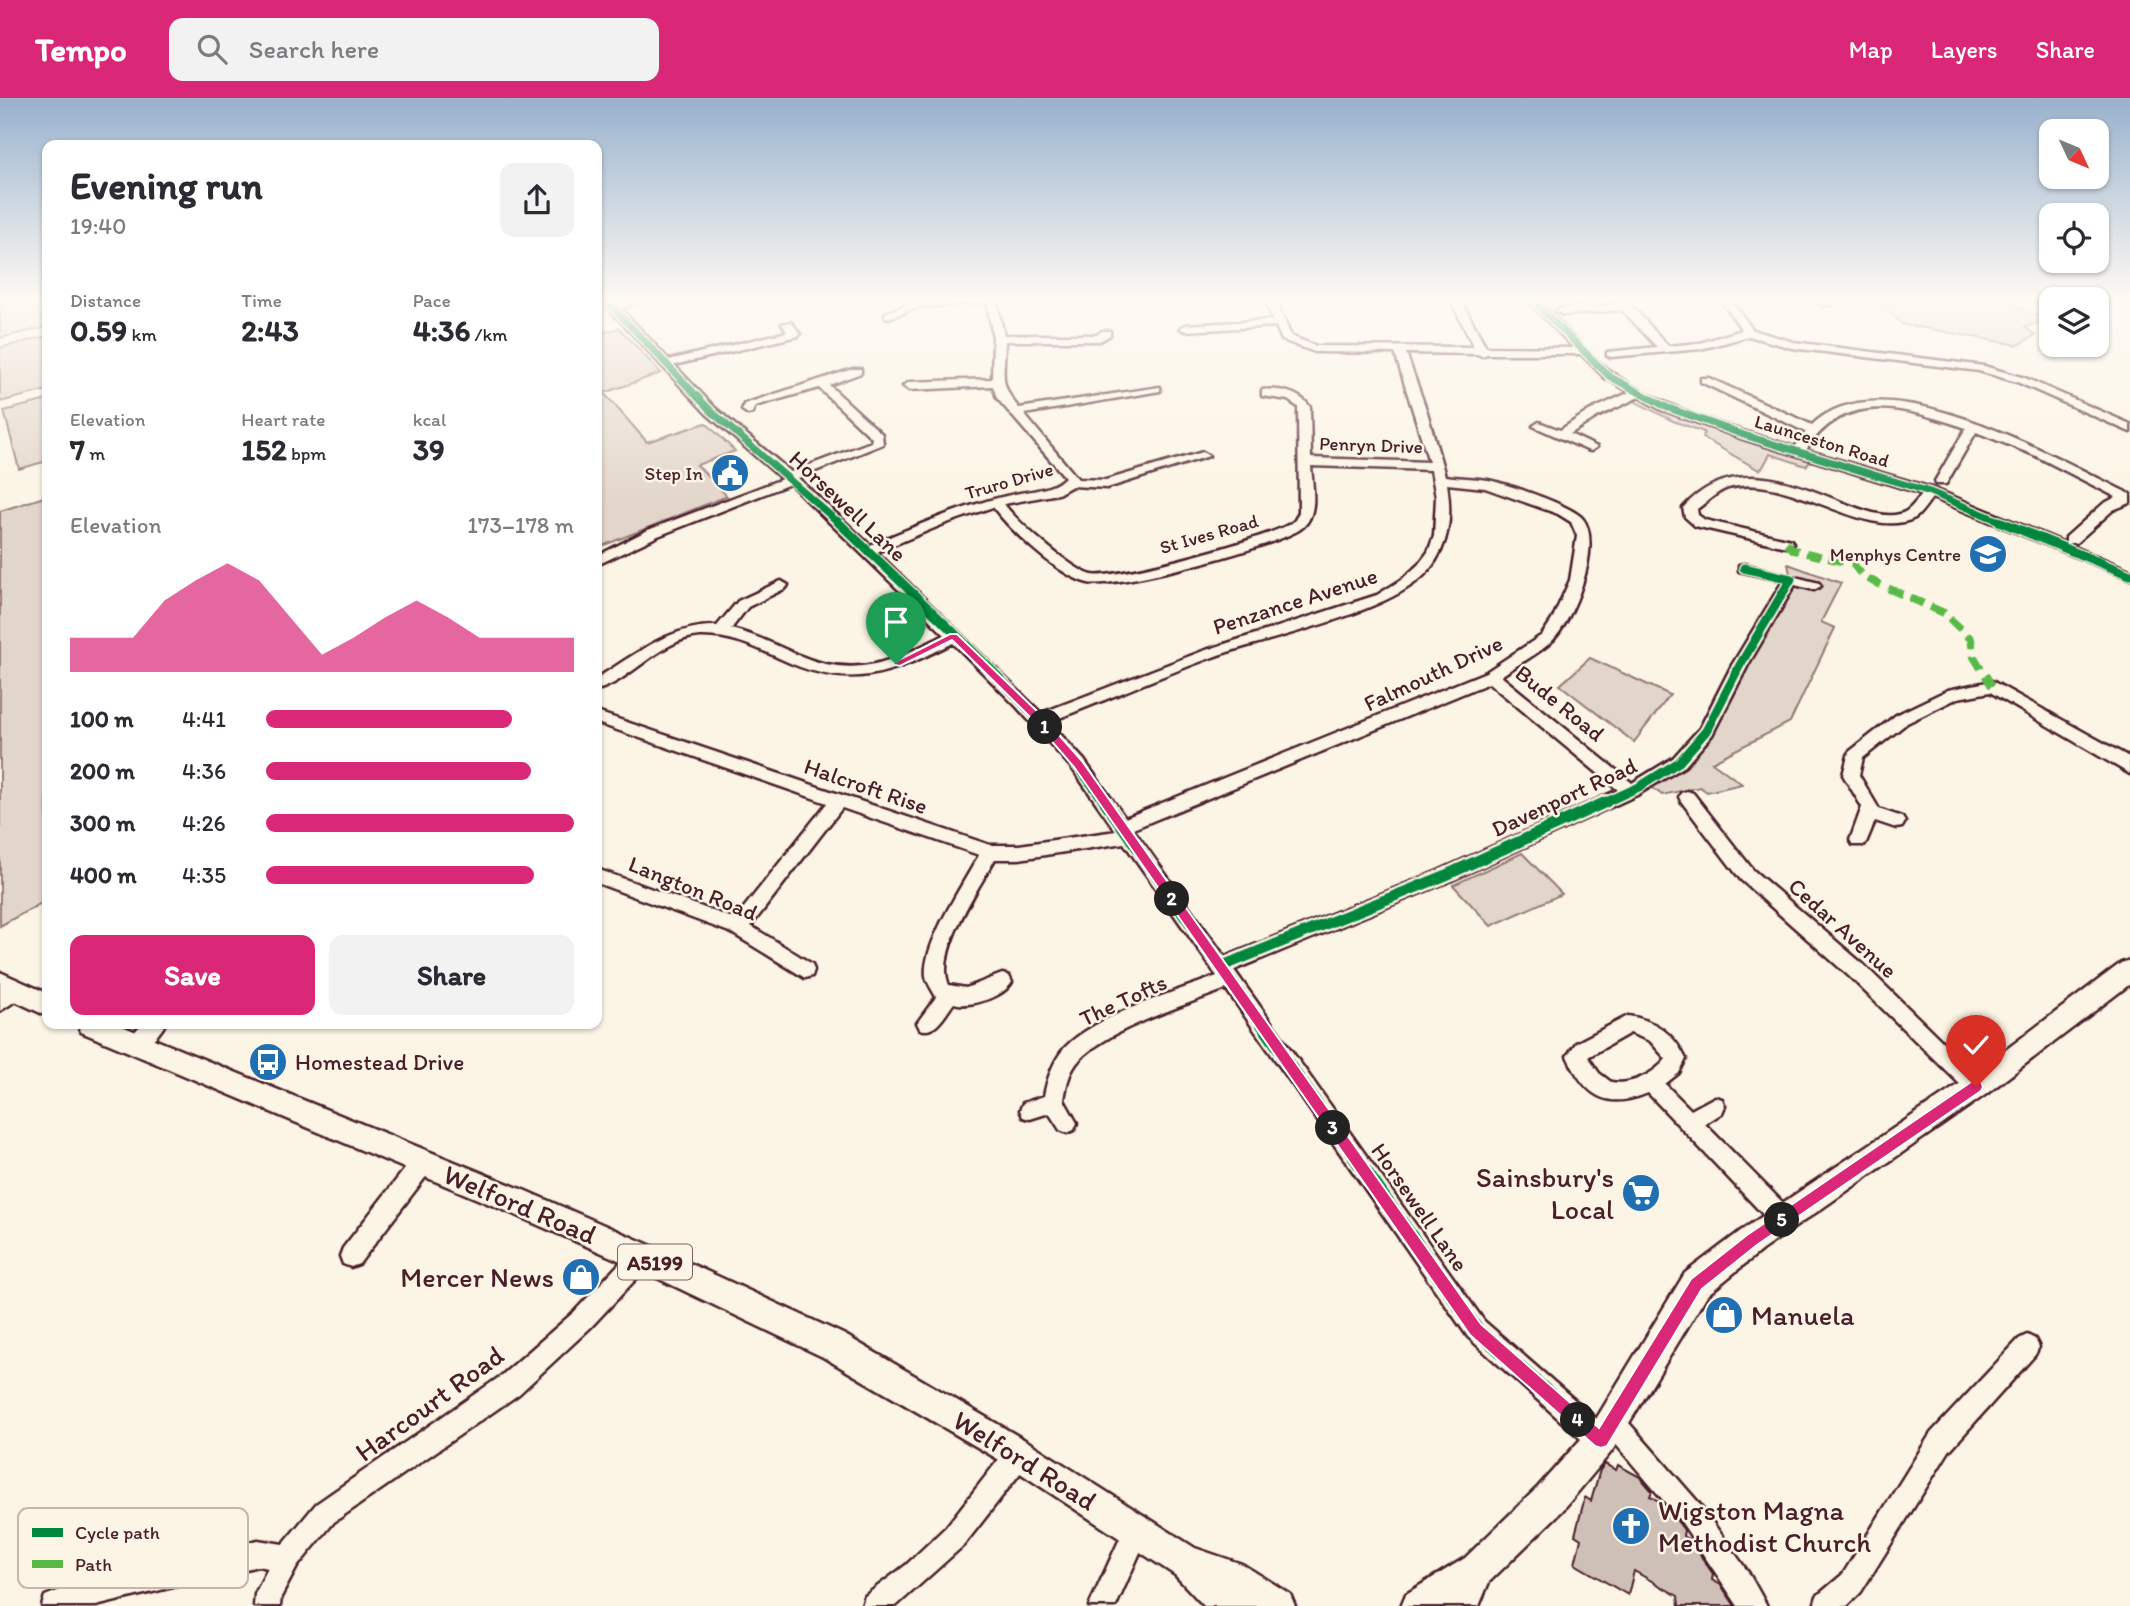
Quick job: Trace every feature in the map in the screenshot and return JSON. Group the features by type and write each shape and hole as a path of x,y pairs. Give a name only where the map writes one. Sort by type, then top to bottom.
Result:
{"main road":[{"path":"1418,1606 1477,1570 1550,1499 1607,1432 1696,1284 1783,1219 1976,1087 2130,970"},
{"path":"5,992 42,1003"},
{"name":"Welford Road","path":"121,1029 145,1033 423,1163 642,1256 834,1346 1019,1454 1137,1530 1187,1563 1228,1606"},
{"name":"Welford Road","path":"1187,1563 1230,1576 1278,1606"},
{"path":"1461,1606 1477,1570"}],"street":[{"name":"Horsewell Lane","path":"671,369 720,421 815,499 1039,720 1078,764 1476,1329 1607,1432 1639,1450 1718,1550 1754,1606"},
{"path":"997,369 996,382 1001,395 1018,411 1030,432 1072,477 1070,482"},
{"name":"Penzance Avenue","path":"1039,720 1208,654 1382,598 1407,585 1424,568 1439,545 1445,522 1439,473 1419,398 1408,369"},
{"name":"Launceston Road","path":"1602,369 1638,393 1692,417 1930,492 2130,575"},
{"path":"1985,369 2021,380 2130,428"},
{"path":"746,405 857,371"},
{"path":"1704,380 1812,429"},
{"path":"909,386 996,382"},
{"path":"821,384 879,441"},
{"path":"1018,411 1037,406 1127,396 1156,388"},
{"name":"St Ives Road","path":"996,502 1004,513 1074,572 1090,579 1120,579 1277,534 1298,525 1306,512 1304,407 1301,401 1292,397 1266,393"},
{"path":"1562,434 1593,414 1638,393"},
{"path":"1798,452 1812,429 1839,412 1872,404 1903,407 2025,446 2128,498"},
{"path":"1539,426 1591,447"},
{"path":"1941,481 1972,428"},
{"path":"602,558 653,533 879,441 894,439"},
{"name":"Truro Drive","path":"868,551 939,521 996,502 1053,491 1070,482 1107,484 1177,470 1203,456"},
{"name":"Penryn Drive","path":"1304,462 1439,473"},
{"name":"Falmouth Drive","path":"1125,831 1491,677 1547,638 1559,620 1577,580 1583,530 1577,520 1563,511 1525,496 1439,473"},
{"path":"1786,543 1700,523 1692,517 1690,508 1719,484 1763,481 1823,496 1856,517 1907,519 1924,506 1930,492"},
{"path":"2071,540 2108,507 2128,498"},
{"path":"1744,568 1814,586"},
{"name":"Davenport Road","path":"1225,974 1632,791 1679,762 1706,731 1740,665 1791,579"},
{"path":"722,630 743,604 781,585"},
{"path":"602,682 675,638 696,632 722,630 826,671 848,673 872,671 896,664 954,636"},
{"name":"Bude Road","path":"1491,677 1632,791"},
{"path":"1859,840 1871,807 1851,775 1855,756 1912,710 1968,688 1992,686 2101,747 2130,768"},
{"name":"Halcroft Rise","path":"602,719 990,852 1019,852 1125,831"},
{"name":"Cedar Avenue","path":"1688,797 1747,876 1857,971 1976,1087"},
{"path":"739,928 838,801"},
{"path":"1869,812 1896,822"},
{"path":"990,852 945,933 936,961 936,976 940,988 948,994 963,997 1002,982"},
{"name":"Langton Road","path":"602,878 739,928 805,970"},
{"name":"The Tofts","path":"1053,1102 1058,1077 1072,1054 1100,1033 1225,974"},
{"path":"927,1023 948,994"},
{"path":"1628,1024 1642,1025 1673,1051 1676,1059 1672,1069 1650,1082 1629,1093 1616,1095 1600,1087 1583,1069 1577,1056 1583,1049 1628,1024"},
{"path":"1650,1082 1783,1219"},
{"path":"1030,1110 1053,1102 1066,1123"},
{"path":"1690,1123 1715,1106"},
{"path":"351,1256 423,1163"},
{"name":"Harcourt Road","path":"267,1606 268,1594 288,1559 326,1513 510,1385 582,1320 642,1256"},
{"path":"1827,1606 1852,1583 1940,1442 2027,1348"},
{"path":"875,1606 915,1574 955,1536 1019,1454"},
{"path":"1102,1606 1137,1530"},
{"path":"248,1555 258,1553 288,1559"},
{"path":"55,1606 70,1599 115,1588"}],"shaded area":[{"path":"0,369 42,369 42,391 0,402"},
{"path":"602,369 658,369 661,373 604,393 647,442 706,423 735,451 697,465 727,496 602,546"},
{"path":"1638,393 1666,407 1814,457 1806,466 1770,454 1759,470 1703,438 1704,432 1673,421 1628,398"},
{"path":"42,401 42,462 19,469 4,411"},
{"path":"42,498 42,903 0,926 0,511"},
{"path":"1788,564 1841,583 1821,622 1835,628 1790,722 1712,762 1742,784 1707,792 1700,787 1662,795 1646,783 1706,731 1791,579"},
{"path":"1590,658 1670,695 1634,742 1560,685"},
{"path":"1522,853 1562,894 1491,926 1453,885"}],"building":[{"name":"Wigston Magna Methodist Church","path":"1605,1464 1616,1470 1618,1465 1640,1477 1652,1491 1650,1496 1662,1503 1684,1530 1683,1536 1690,1540 1713,1574 1712,1580 1721,1585 1735,1606 1679,1606 1678,1596 1634,1571 1628,1595 1575,1564 1581,1539 1575,1535 1585,1497 1591,1501 1600,1470"}],"marked path":[{"path":"1786,543 1794,550 1853,564 1862,575 1874,582 1944,613 1971,639 1974,657 1992,686"}],"cycle path":[{"path":"672,369 711,411 815,499 1022,702 1078,764 1476,1329 1601,1440"},
{"path":"1602,369 1609,376 1666,407 1744,435 1930,492 2130,575"},
{"path":"1220,967 1444,876 1639,787 1679,762 1706,731 1740,665 1791,579 1744,568"}],"place":[{"name":"Step In","path":"730,473"},
{"name":"Menphys Centre","path":"1988,554"},
{"name":"Homestead Drive","path":"268,1062"},
{"name":"Sainsbury's Local","path":"1641,1193"},
{"name":"Mercer News","path":"581,1277"},
{"name":"Manuela","path":"1724,1315"},
{"name":"Wigston Magna Methodist Church","path":"1631,1526"}],"route":[{"path":"896,664 954,636 1039,720 1078,764 1476,1329 1601,1440 1696,1284 1752,1240 1976,1087"}]}
